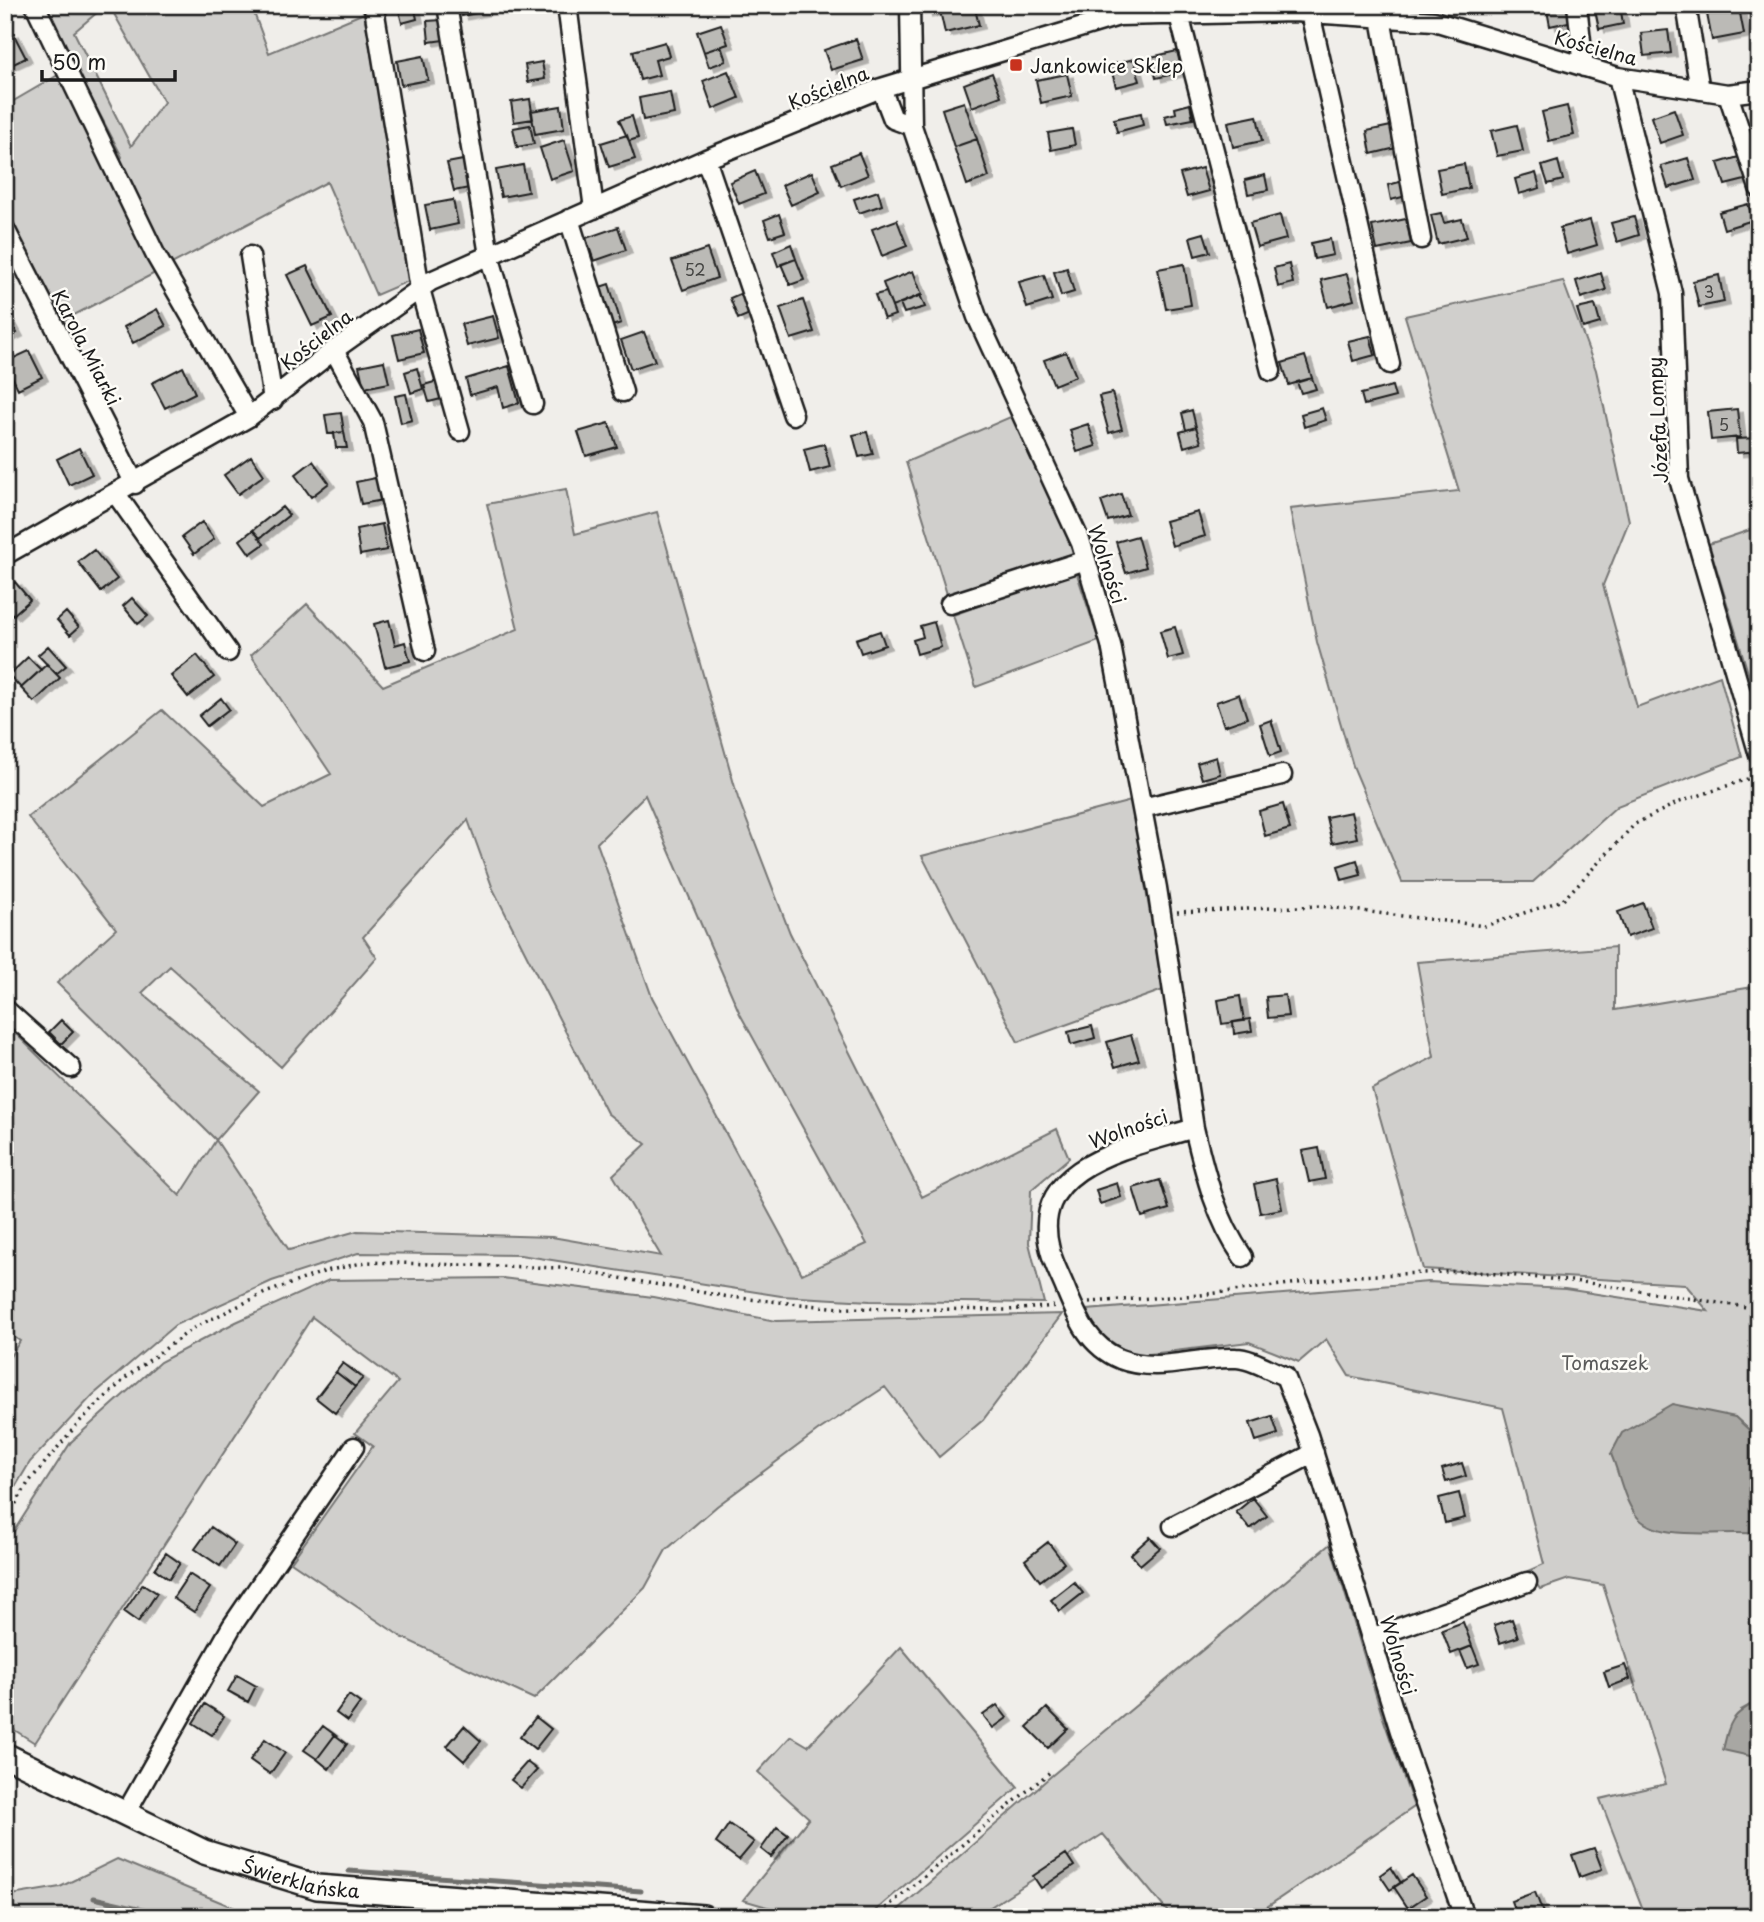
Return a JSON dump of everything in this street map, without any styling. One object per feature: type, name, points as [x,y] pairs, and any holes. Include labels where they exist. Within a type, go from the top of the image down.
[{"type":"main road","name":"Świerklańska","points":[[5,1755],[204,1852],[317,1887],[704,1917]]},
{"type":"street","points":[[35,5],[156,256],[249,417]]},
{"type":"street","points":[[447,5],[489,255],[533,404]]},
{"type":"street","points":[[567,5],[594,209]]},
{"type":"street","name":"Wolności","points":[[910,5],[909,78],[912,126],[977,317],[1086,560],[1111,645],[1142,808],[1194,1128],[1090,1163],[1063,1184],[1050,1210],[1049,1250],[1072,1304],[1091,1339],[1109,1354],[1152,1366],[1238,1357],[1286,1376],[1314,1453],[1371,1638],[1464,1917]]},
{"type":"street","points":[[1577,5],[1584,67]]},
{"type":"street","points":[[1686,5],[1700,90]]},
{"type":"street","points":[[374,8],[420,289],[460,431]]},
{"type":"street","points":[[1310,13],[1390,364]]},
{"type":"street","name":"Kościelna","points":[[5,555],[135,484],[249,417],[334,350],[420,289],[489,255],[705,159],[881,88],[1119,16],[1310,13],[1434,21],[1618,77],[1728,94],[1759,90]]},
{"type":"street","points":[[1179,15],[1271,371]]},
{"type":"street","points":[[1381,18],[1421,239]]},
{"type":"street","name":"Józefa Lompy","points":[[1618,77],[1672,293],[1679,479],[1759,755]]},
{"type":"street","points":[[881,88],[893,119],[912,126]]},
{"type":"street","points":[[1728,94],[1759,188]]},
{"type":"street","points":[[705,159],[793,415]]},
{"type":"street","points":[[569,219],[623,392]]},
{"type":"street","name":"Karola Miarki","points":[[5,229],[135,484]]},
{"type":"street","points":[[250,256],[273,400]]},
{"type":"street","points":[[334,350],[373,422],[425,651]]},
{"type":"street","points":[[116,494],[228,652]]},
{"type":"street","points":[[950,604],[1086,560]]},
{"type":"street","points":[[1142,808],[1282,775]]},
{"type":"street","points":[[5,1009],[71,1068]]},
{"type":"street","points":[[1194,1128],[1214,1201],[1229,1237],[1243,1257]]},
{"type":"street","points":[[126,1814],[232,1626],[354,1447]]},
{"type":"street","points":[[1172,1526],[1314,1453]]},
{"type":"street","points":[[1371,1638],[1527,1582]]},
{"type":"path","points":[[1160,913],[1320,906],[1485,926],[1563,900],[1635,824],[1676,803],[1759,775]]},
{"type":"path","points":[[5,1522],[28,1483],[79,1422],[128,1376],[195,1327],[265,1293],[326,1271],[366,1262],[562,1268],[729,1297],[841,1308],[1042,1310],[1072,1304],[1199,1295],[1356,1276],[1465,1271],[1582,1282],[1759,1309]]},
{"type":"path","points":[[875,1917],[1050,1772]]},
{"type":"green space","points":[[43,5],[106,5],[74,32],[131,146],[164,102],[109,5],[251,5],[269,53],[364,13],[411,280],[376,295],[327,182],[168,266],[116,165],[122,157]]},
{"type":"green space","points":[[60,74],[155,273],[57,324],[5,213],[5,106]]},
{"type":"green space","points":[[1563,281],[1596,370],[1629,521],[1603,585],[1637,707],[1720,676],[1742,757],[1617,806],[1533,882],[1402,882],[1353,766],[1317,642],[1290,509],[1459,491],[1405,316]]},
{"type":"green space","points":[[1015,415],[1075,555],[950,604],[906,462]]},
{"type":"green space","points":[[566,489],[575,534],[657,512],[738,798],[790,933],[922,1197],[1057,1129],[1069,1158],[1031,1190],[1029,1243],[1044,1303],[870,1301],[781,1296],[520,1255],[358,1253],[272,1281],[175,1325],[93,1395],[30,1462],[5,1504],[5,1364],[20,1341],[5,1331],[5,1030],[9,1027],[180,1196],[216,1140],[57,983],[116,929],[28,817],[162,710],[264,807],[331,774],[251,655],[307,604],[383,686],[518,629],[487,504]],"holes":[[[645,795],[740,1014],[867,1244],[802,1274],[652,997],[597,843]],[[468,820],[493,889],[607,1113],[646,1144],[613,1175],[661,1256],[552,1237],[357,1231],[289,1250],[216,1140],[259,1091],[142,993],[170,966],[281,1067],[377,958],[363,937]]]},
{"type":"green space","points":[[1759,527],[1759,709],[1709,544]]},
{"type":"green space","points":[[1076,571],[1099,641],[976,687],[953,615]]},
{"type":"green space","points":[[1131,801],[1163,990],[1018,1042],[922,856]]},
{"type":"green space","name":"Tomaszek","points":[[1615,947],[1615,1010],[1759,986],[1759,1439],[1735,1417],[1611,1454],[1620,1474],[1741,1531],[1759,1534],[1759,1700],[1741,1710],[1759,1758],[1759,1917],[1646,1917],[1600,1799],[1666,1784],[1603,1585],[1569,1579],[1540,1589],[1528,1571],[1544,1564],[1503,1408],[1349,1376],[1326,1339],[1299,1362],[1249,1342],[1133,1356],[1097,1332],[1087,1310],[1428,1282],[1565,1289],[1708,1311],[1685,1284],[1423,1269],[1372,1089],[1434,1057],[1417,962]]},
{"type":"green space","points":[[502,1278],[653,1297],[776,1321],[1062,1314],[983,1420],[939,1457],[885,1387],[819,1430],[717,1506],[666,1550],[645,1588],[534,1699],[403,1638],[291,1562],[373,1446],[355,1433],[398,1382],[312,1317],[35,1743],[5,1724],[5,1545],[71,1442],[160,1362],[236,1322],[329,1280]]},
{"type":"green space","points":[[1330,1544],[1382,1715],[1414,1807],[1252,1917],[1172,1917],[1103,1834],[975,1917],[890,1917],[1050,1777]]},
{"type":"green space","points":[[901,1647],[1018,1787],[868,1917],[802,1917],[743,1900],[809,1818],[758,1772],[791,1736],[808,1746]]},
{"type":"green space","points":[[117,1859],[258,1917],[5,1917],[5,1896],[60,1887]]},
{"type":"shaded area","points":[[1672,1404],[1735,1417],[1759,1439],[1759,1534],[1674,1532],[1645,1523],[1635,1514],[1627,1500],[1611,1454],[1622,1433]]},
{"type":"shaded area","points":[[1759,1700],[1759,1758],[1723,1750],[1733,1719]]},
{"type":"building","points":[[386,5],[414,5],[417,19],[402,23],[398,7],[387,9]]},
{"type":"building","points":[[459,5],[490,5],[491,10],[462,16]]},
{"type":"building","points":[[924,5],[951,5],[952,8],[926,14]]},
{"type":"building","points":[[974,5],[979,25],[945,33],[940,11]]},
{"type":"building","points":[[1546,5],[1569,5],[1573,21],[1550,26]]},
{"type":"building","points":[[1594,5],[1620,5],[1623,24],[1599,29]]},
{"type":"building","points":[[1739,8],[1744,34],[1712,40],[1707,14]]},
{"type":"building","points":[[442,20],[444,40],[429,42],[427,21]]},
{"type":"building","points":[[721,24],[728,44],[704,52],[697,32]]},
{"type":"building","points":[[1668,30],[1671,53],[1644,56],[1641,33]]},
{"type":"building","points":[[13,33],[26,58],[5,68],[5,36]]},
{"type":"building","points":[[856,39],[863,60],[831,70],[824,50]]},
{"type":"building","points":[[665,42],[669,56],[655,60],[659,75],[640,80],[633,51]]},
{"type":"building","points":[[721,46],[726,61],[709,67],[704,52]]},
{"type":"building","points":[[1177,51],[1182,72],[1156,78],[1151,57]]},
{"type":"building","points":[[423,56],[428,80],[401,85],[397,61]]},
{"type":"building","points":[[1134,59],[1140,81],[1116,87],[1110,65]]},
{"type":"building","points":[[542,62],[545,79],[528,82],[525,65]]},
{"type":"building","points":[[728,71],[739,98],[713,109],[703,81]]},
{"type":"building","points":[[992,73],[1001,96],[972,107],[964,84]]},
{"type":"building","points":[[1067,74],[1072,96],[1041,103],[1036,80]]},
{"type":"building","points":[[670,92],[674,114],[643,120],[639,98]]},
{"type":"building","points":[[530,99],[533,119],[514,122],[511,102]]},
{"type":"building","points":[[964,102],[977,139],[954,147],[942,109]]},
{"type":"building","points":[[1190,104],[1193,119],[1167,124],[1165,116],[1176,113],[1175,108]]},
{"type":"building","points":[[561,106],[564,129],[535,134],[531,111]]},
{"type":"building","points":[[1567,106],[1574,135],[1549,141],[1542,112]]},
{"type":"building","points":[[1674,109],[1683,135],[1660,143],[1651,117]]},
{"type":"building","points":[[1141,113],[1143,125],[1117,132],[1114,119]]},
{"type":"building","points":[[632,116],[638,138],[629,141],[619,120]]},
{"type":"building","points":[[1257,116],[1262,141],[1233,147],[1228,122]]},
{"type":"building","points":[[530,125],[534,144],[517,147],[513,128]]},
{"type":"building","points":[[1517,125],[1523,151],[1497,156],[1491,131]]},
{"type":"building","points":[[1391,126],[1396,148],[1371,154],[1367,131]]},
{"type":"building","points":[[1072,129],[1075,145],[1051,150],[1048,133]]},
{"type":"building","points":[[627,135],[635,159],[609,167],[601,143]]},
{"type":"building","points":[[977,139],[989,177],[967,185],[954,147]]},
{"type":"building","points":[[564,140],[574,171],[550,179],[540,148]]},
{"type":"building","points":[[859,153],[868,175],[841,186],[832,164]]},
{"type":"building","points":[[1742,156],[1749,179],[1725,185],[1718,163]]},
{"type":"building","points":[[1688,158],[1695,180],[1668,188],[1661,166]]},
{"type":"building","points":[[463,160],[469,188],[454,191],[447,163]]},
{"type":"building","points":[[1558,161],[1563,180],[1548,184],[1542,166]]},
{"type":"building","points":[[1464,164],[1469,188],[1442,194],[1437,169]]},
{"type":"building","points":[[523,165],[528,192],[501,197],[496,170]]},
{"type":"building","points":[[1202,168],[1209,191],[1187,197],[1180,174]]},
{"type":"building","points":[[755,171],[764,194],[739,204],[730,182]]},
{"type":"building","points":[[812,172],[820,192],[791,205],[782,185]]},
{"type":"building","points":[[1536,173],[1540,188],[1519,194],[1515,179]]},
{"type":"building","points":[[1265,175],[1268,190],[1248,194],[1245,180]]},
{"type":"building","points":[[1407,180],[1410,195],[1391,200],[1388,185]]},
{"type":"building","points":[[878,191],[882,205],[859,213],[854,199]]},
{"type":"building","points":[[453,200],[458,224],[430,230],[425,205]]},
{"type":"building","points":[[1748,204],[1753,220],[1724,229],[1719,212]]},
{"type":"building","points":[[1441,213],[1444,223],[1462,219],[1467,237],[1438,244],[1431,215]]},
{"type":"building","points":[[779,214],[785,232],[770,237],[764,220]]},
{"type":"building","points":[[1280,215],[1286,239],[1257,247],[1250,223]]},
{"type":"building","points":[[1634,217],[1639,235],[1617,242],[1611,223]]},
{"type":"building","points":[[1406,219],[1411,243],[1377,250],[1372,226]]},
{"type":"building","points":[[897,220],[907,246],[882,256],[872,229]]},
{"type":"building","points":[[1590,220],[1597,245],[1567,254],[1560,228]]},
{"type":"building","points":[[618,227],[626,250],[594,261],[586,238]]},
{"type":"building","points":[[1204,233],[1210,252],[1195,256],[1190,237]]},
{"type":"building","points":[[1330,239],[1333,255],[1314,259],[1311,243]]},
{"type":"building","points":[[791,244],[796,259],[778,266],[773,252]]},
{"type":"building","points":[[707,249],[717,278],[683,290],[672,261]]},
{"type":"building","points":[[796,259],[804,280],[790,285],[781,264]]},
{"type":"building","points":[[1184,264],[1191,305],[1166,309],[1158,269]]},
{"type":"building","points":[[1289,264],[1293,283],[1278,287],[1274,268]]},
{"type":"building","points":[[307,266],[332,317],[312,326],[287,275]]},
{"type":"building","points":[[1067,268],[1074,292],[1061,296],[1054,272]]},
{"type":"building","points":[[913,271],[922,295],[892,307],[883,283]]},
{"type":"building","points":[[1601,273],[1606,290],[1581,298],[1576,281]]},
{"type":"building","points":[[1347,274],[1354,300],[1328,307],[1321,280]]},
{"type":"building","points":[[1044,275],[1052,300],[1027,308],[1019,282]]},
{"type":"building","points":[[1719,275],[1724,302],[1699,307],[1693,281]]},
{"type":"building","points":[[609,284],[621,323],[606,328],[594,289]]},
{"type":"building","points":[[744,292],[752,313],[738,319],[730,298]]},
{"type":"building","points":[[886,292],[895,315],[884,319],[875,295]]},
{"type":"building","points":[[920,295],[925,307],[904,313],[900,303]]},
{"type":"building","points":[[803,300],[814,332],[791,339],[780,308]]},
{"type":"building","points":[[1595,305],[1600,323],[1583,328],[1577,309]]},
{"type":"building","points":[[157,309],[166,326],[133,343],[124,327]]},
{"type":"building","points":[[5,311],[17,333],[5,339]]},
{"type":"building","points":[[493,316],[499,338],[467,346],[461,324]]},
{"type":"building","points":[[418,329],[424,353],[399,359],[393,335]]},
{"type":"building","points":[[644,332],[655,361],[631,369],[621,340]]},
{"type":"building","points":[[1370,336],[1375,355],[1353,361],[1348,341]]},
{"type":"building","points":[[29,351],[42,377],[18,389],[5,362]]},
{"type":"building","points":[[1066,352],[1076,376],[1054,385],[1044,360]]},
{"type":"building","points":[[1305,356],[1312,378],[1289,385],[1282,363]]},
{"type":"building","points":[[384,361],[389,383],[364,388],[359,366]]},
{"type":"building","points":[[509,366],[519,403],[503,408],[498,387],[470,395],[466,379]]},
{"type":"building","points":[[183,367],[195,393],[165,408],[152,383]]},
{"type":"building","points":[[417,368],[423,389],[411,393],[405,372]]},
{"type":"building","points":[[1312,378],[1316,389],[1301,393],[1297,382]]},
{"type":"building","points":[[441,380],[445,398],[429,402],[424,385]]},
{"type":"building","points":[[1392,386],[1395,397],[1364,405],[1361,394]]},
{"type":"building","points":[[1112,393],[1122,429],[1109,433],[1099,396]]},
{"type":"building","points":[[406,394],[412,420],[401,423],[395,396]]},
{"type":"building","points":[[1322,408],[1326,420],[1304,427],[1301,414]]},
{"type":"building","points":[[1737,409],[1740,437],[1711,440],[1708,412]]},
{"type":"building","points":[[1192,410],[1196,427],[1186,430],[1182,413]]},
{"type":"building","points":[[341,413],[344,432],[328,434],[325,415]]},
{"type":"building","points":[[609,423],[617,447],[586,456],[578,432]]},
{"type":"building","points":[[1088,424],[1096,446],[1077,452],[1070,430]]},
{"type":"building","points":[[1196,427],[1201,442],[1184,447],[1180,432]]},
{"type":"building","points":[[344,432],[347,448],[336,448],[334,433]]},
{"type":"building","points":[[867,432],[873,454],[859,457],[853,435]]},
{"type":"building","points":[[1758,438],[1759,451],[1737,453],[1736,439]]},
{"type":"building","points":[[824,444],[830,467],[810,472],[804,449]]},
{"type":"building","points":[[79,448],[92,474],[69,485],[57,459]]},
{"type":"building","points":[[251,456],[264,475],[238,494],[224,475]]},
{"type":"building","points":[[313,461],[329,483],[311,497],[295,475]]},
{"type":"building","points":[[385,476],[389,499],[361,504],[356,482]]},
{"type":"building","points":[[1121,494],[1128,515],[1108,521],[1101,501]]},
{"type":"building","points":[[282,507],[289,515],[260,538],[253,530]]},
{"type":"building","points":[[1198,512],[1205,536],[1172,546],[1165,521]]},
{"type":"building","points":[[202,522],[214,539],[194,554],[182,537]]},
{"type":"building","points":[[382,524],[387,550],[360,555],[356,529]]},
{"type":"building","points":[[253,530],[264,544],[250,554],[240,540]]},
{"type":"building","points":[[1137,536],[1146,567],[1126,573],[1116,542]]},
{"type":"building","points":[[94,550],[117,579],[101,592],[78,562]]},
{"type":"building","points":[[15,582],[30,600],[13,615],[5,606],[5,590]]},
{"type":"building","points":[[132,598],[148,616],[138,624],[123,606]]},
{"type":"building","points":[[66,612],[79,627],[70,635],[57,620]]},
{"type":"building","points":[[389,620],[395,645],[405,642],[410,661],[385,667],[374,624]]},
{"type":"building","points":[[934,622],[941,647],[917,654],[913,640],[923,637],[920,626]]},
{"type":"building","points":[[1175,627],[1183,655],[1168,659],[1160,631]]},
{"type":"building","points":[[880,631],[885,645],[861,653],[856,639]]},
{"type":"building","points":[[48,646],[66,666],[56,674],[38,655]]},
{"type":"building","points":[[197,655],[214,677],[188,697],[171,676]]},
{"type":"building","points":[[28,657],[41,670],[21,688],[9,675]]},
{"type":"building","points":[[47,664],[60,678],[34,702],[21,688]]},
{"type":"building","points":[[1239,694],[1247,718],[1224,726],[1216,702]]},
{"type":"building","points":[[221,698],[229,709],[207,726],[199,716]]},
{"type":"building","points":[[1271,720],[1281,752],[1270,756],[1260,724]]},
{"type":"building","points":[[1216,757],[1220,774],[1202,779],[1197,763]]},
{"type":"building","points":[[1283,804],[1290,829],[1265,836],[1259,811]]},
{"type":"building","points":[[1351,812],[1357,838],[1332,843],[1326,817]]},
{"type":"building","points":[[1357,860],[1361,875],[1342,880],[1338,866]]},
{"type":"building","points":[[1643,903],[1652,928],[1627,937],[1618,912]]},
{"type":"building","points":[[1285,995],[1288,1016],[1268,1018],[1266,997]]},
{"type":"building","points":[[1240,996],[1244,1021],[1222,1024],[1218,1000]]},
{"type":"building","points":[[1250,1019],[1252,1031],[1234,1034],[1233,1022]]},
{"type":"building","points":[[61,1020],[73,1032],[61,1044],[49,1032]]},
{"type":"building","points":[[1092,1026],[1095,1038],[1071,1045],[1068,1032]]},
{"type":"building","points":[[1131,1035],[1139,1060],[1115,1067],[1107,1042]]},
{"type":"building","points":[[1319,1148],[1325,1179],[1309,1182],[1302,1151]]},
{"type":"building","points":[[1276,1179],[1282,1209],[1260,1213],[1254,1184]]},
{"type":"building","points":[[1160,1180],[1169,1209],[1142,1217],[1133,1188]]},
{"type":"building","points":[[1117,1183],[1121,1197],[1100,1204],[1096,1190]]},
{"type":"building","points":[[343,1363],[363,1378],[355,1387],[336,1372]]},
{"type":"building","points":[[336,1372],[355,1387],[335,1413],[316,1398]]},
{"type":"building","points":[[1272,1416],[1278,1434],[1256,1441],[1250,1423]]},
{"type":"building","points":[[1462,1463],[1466,1476],[1446,1482],[1442,1469]]},
{"type":"building","points":[[1459,1493],[1465,1518],[1445,1523],[1439,1498]]},
{"type":"building","points":[[1253,1498],[1267,1516],[1250,1529],[1236,1512]]},
{"type":"building","points":[[211,1527],[235,1544],[220,1566],[195,1549]]},
{"type":"building","points":[[1150,1537],[1160,1548],[1140,1565],[1131,1554]]},
{"type":"building","points":[[1048,1542],[1064,1563],[1040,1581],[1025,1560]]},
{"type":"building","points":[[166,1553],[180,1563],[169,1579],[155,1569]]},
{"type":"building","points":[[189,1574],[210,1588],[194,1612],[173,1598]]},
{"type":"building","points":[[1074,1582],[1083,1593],[1060,1611],[1051,1600]]},
{"type":"building","points":[[143,1584],[157,1593],[138,1622],[124,1612]]},
{"type":"building","points":[[1512,1619],[1518,1637],[1500,1643],[1494,1625]]},
{"type":"building","points":[[1463,1622],[1472,1646],[1451,1654],[1442,1630]]},
{"type":"building","points":[[1472,1646],[1479,1664],[1467,1668],[1460,1651]]},
{"type":"building","points":[[1625,1665],[1630,1679],[1609,1687],[1604,1672]]},
{"type":"building","points":[[237,1675],[256,1686],[248,1702],[228,1691]]},
{"type":"building","points":[[349,1695],[360,1703],[347,1721],[336,1713]]},
{"type":"building","points":[[205,1704],[224,1716],[212,1735],[193,1723]]},
{"type":"building","points":[[997,1705],[1007,1718],[993,1728],[983,1715]]},
{"type":"building","points":[[1047,1708],[1068,1729],[1048,1748],[1027,1727]]},
{"type":"building","points":[[536,1717],[551,1729],[535,1749],[520,1737]]},
{"type":"building","points":[[323,1726],[335,1735],[317,1759],[304,1750]]},
{"type":"building","points":[[464,1726],[481,1741],[464,1761],[447,1746]]},
{"type":"building","points":[[335,1735],[347,1744],[329,1769],[317,1759]]},
{"type":"building","points":[[265,1739],[285,1753],[270,1774],[250,1760]]},
{"type":"building","points":[[527,1762],[537,1770],[521,1788],[511,1780]]},
{"type":"building","points":[[729,1824],[754,1842],[739,1860],[716,1843]]},
{"type":"building","points":[[777,1827],[788,1835],[771,1857],[761,1849]]},
{"type":"building","points":[[1594,1848],[1602,1869],[1580,1877],[1572,1855]]},
{"type":"building","points":[[1066,1854],[1074,1866],[1041,1888],[1033,1876]]},
{"type":"building","points":[[1391,1867],[1401,1883],[1390,1890],[1380,1875]]},
{"type":"building","points":[[1412,1875],[1426,1896],[1408,1908],[1394,1887]]},
{"type":"building","points":[[1535,1892],[1543,1913],[1517,1917],[1511,1901]]},
{"type":"waterway","points":[[349,1871],[641,1891]]},
{"type":"waterway","points":[[94,1898],[178,1917]]},
{"type":"place","name":"Jankowice Sklep","points":[[1016,65]]}]
